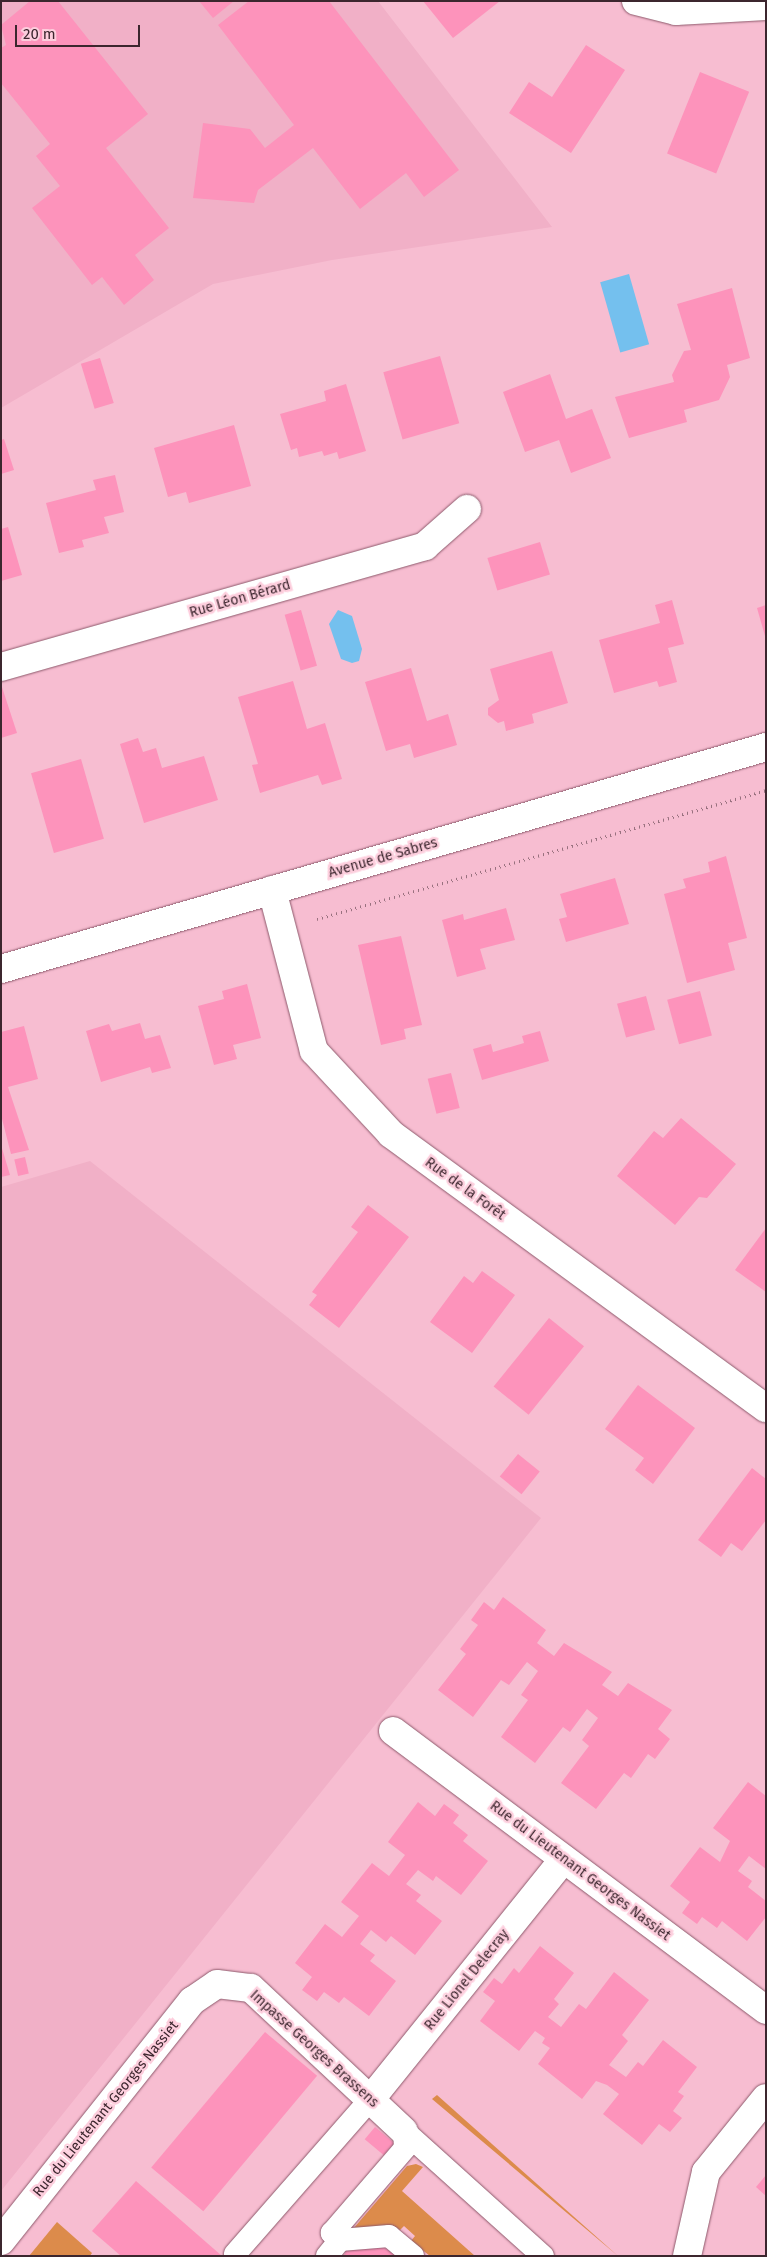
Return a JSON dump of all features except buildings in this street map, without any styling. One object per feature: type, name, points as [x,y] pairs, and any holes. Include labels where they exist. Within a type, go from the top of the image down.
[{"type":"street","points":[[636,1],[676,11],[766,6]]},
{"type":"street","name":"Rue Léon Bérard","points":[[1,667],[425,546],[467,509]]},
{"type":"street","name":"Avenue de Sabres","points":[[1,969],[766,747]]},
{"type":"street","name":"Rue de la Forêt","points":[[272,890],[314,1051],[392,1134],[766,1408]]},
{"type":"street","name":"Rue du Lieutenant Georges Nassiet","points":[[393,1732],[766,2010]]},
{"type":"street","name":"Rue Lionel Delecray","points":[[370,2100],[564,1859]]},
{"type":"street","name":"Rue du Lieutenant Georges Nassiet","points":[[1,2241],[192,2002],[216,1984]]},
{"type":"street","name":"Impasse Georges Brassens","points":[[216,1984],[251,1988],[404,2131]]},
{"type":"street","points":[[687,2256],[706,2172],[766,2098]]},
{"type":"lane","points":[[235,2254],[370,2100]]},
{"type":"lane","points":[[404,2131],[405,2148],[332,2233],[333,2248],[389,2236],[413,2256]]},
{"type":"lane","points":[[404,2131],[543,2256]]},
{"type":"path","points":[[282,929],[766,790]]},
{"type":"shaded area","points":[[1,1],[378,1],[552,227],[332,260],[213,284],[1,408]]},
{"type":"shaded area","points":[[90,1161],[541,1518],[1,2191],[1,1187]]},
{"type":"shaded area","points":[[437,2095],[618,2256],[432,2099]]},
{"type":"shaded area","points":[[416,2164],[423,2167],[402,2191],[475,2256],[430,2256],[411,2241],[415,2236],[404,2226],[400,2230],[394,2226],[353,2229],[407,2166]]},
{"type":"shaded area","points":[[57,2222],[92,2253],[90,2256],[29,2256]]},
{"type":"water","points":[[629,274],[649,344],[620,352],[600,282]]},
{"type":"water","points":[[338,610],[352,616],[362,649],[359,661],[352,663],[341,659],[329,624]]}]
